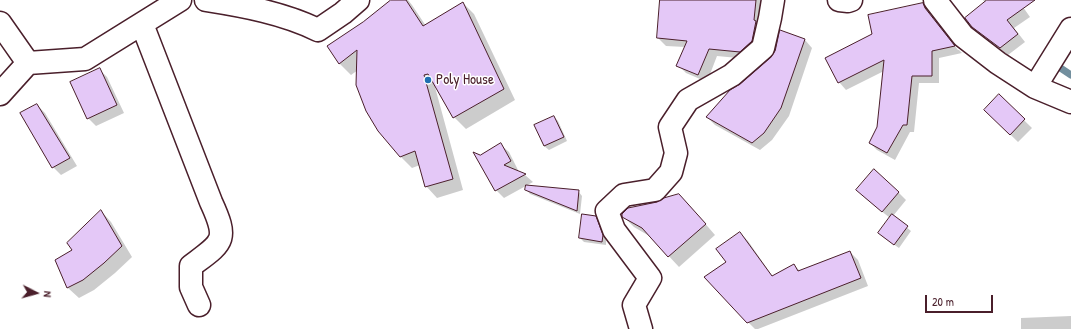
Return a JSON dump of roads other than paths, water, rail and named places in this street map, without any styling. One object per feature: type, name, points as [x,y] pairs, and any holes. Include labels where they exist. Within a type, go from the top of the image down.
[{"type":"street","points":[[0,94],[28,63],[85,59],[180,0]]},
{"type":"street","points":[[206,0],[244,6],[299,21],[318,30],[343,13],[358,0]]},
{"type":"street","points":[[641,329],[634,306],[650,278],[614,230],[607,211],[624,194],[655,190],[671,172],[676,153],[670,128],[688,100],[732,75],[762,48],[773,0]]},
{"type":"street","points":[[839,0],[851,0]]},
{"type":"street","points":[[935,0],[963,36],[998,63],[1035,87],[1071,102]]},
{"type":"street","points":[[0,23],[28,63]]},
{"type":"street","points":[[142,24],[220,222],[221,238],[215,248],[191,266],[191,287],[199,305]]},
{"type":"street","points":[[1035,87],[1071,29]]},
{"type":"waterway","points":[[1053,63],[1071,75]]},
{"type":"place","name":"Poly House","points":[[428,80]]}]
